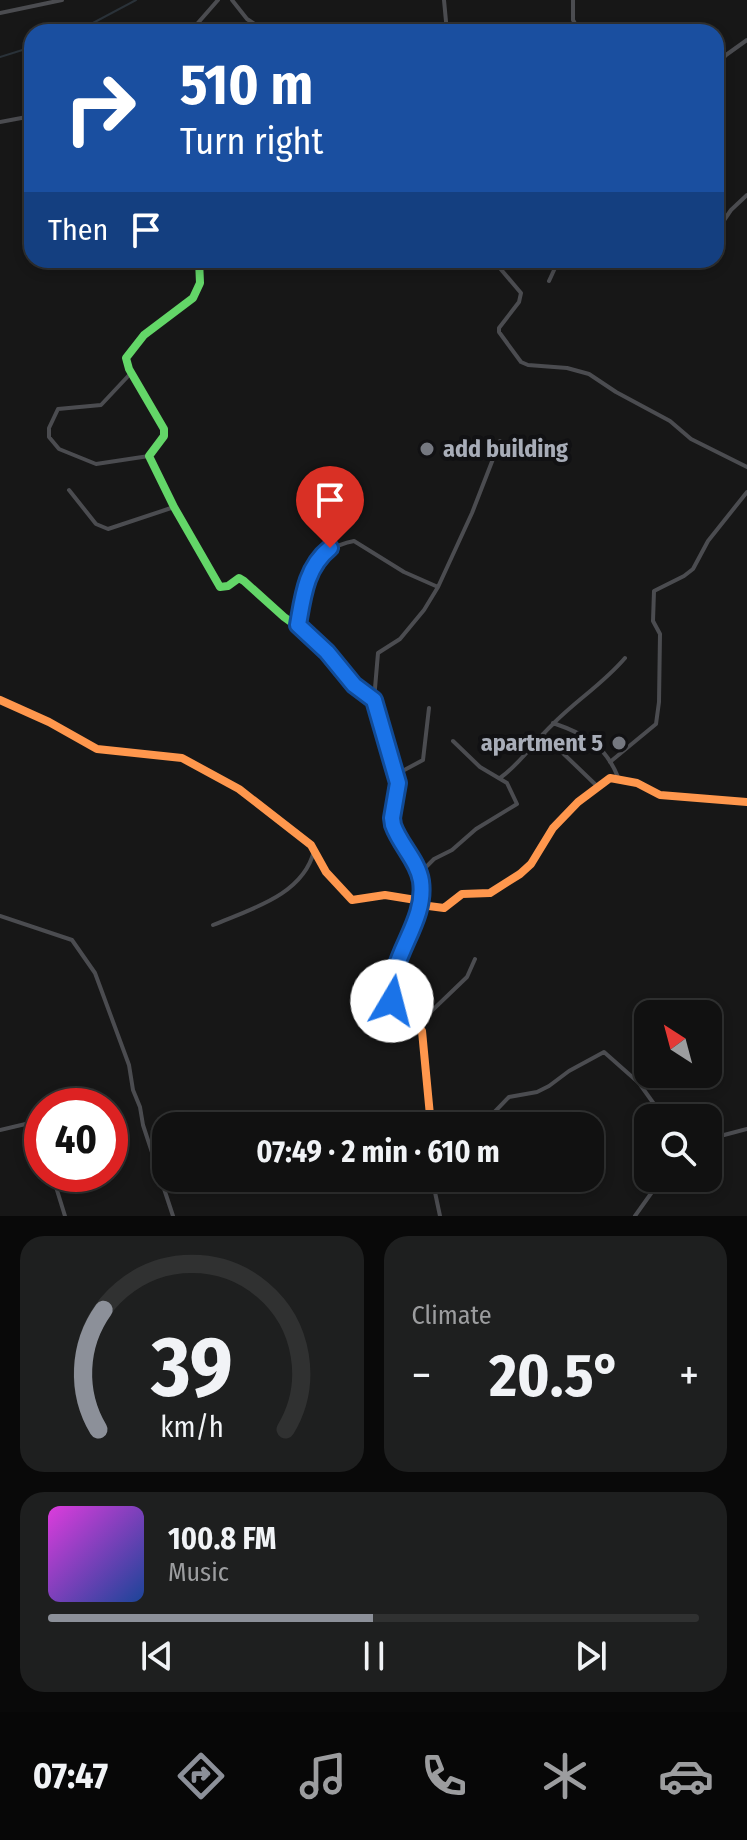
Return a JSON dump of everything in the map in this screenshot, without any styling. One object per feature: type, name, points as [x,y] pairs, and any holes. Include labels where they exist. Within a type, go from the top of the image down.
[{"type":"street","points":[[0,13],[62,0]]},
{"type":"street","points":[[197,24],[218,1],[225,0]]},
{"type":"street","points":[[232,0],[255,24]]},
{"type":"street","points":[[444,0],[446,24]]},
{"type":"street","points":[[573,0],[575,24]]},
{"type":"street","points":[[724,57],[747,40]]},
{"type":"street","points":[[0,122],[24,118]]},
{"type":"street","points":[[724,220],[747,195]]},
{"type":"street","points":[[131,373],[101,405],[58,409],[49,428],[49,437],[59,449],[96,464],[149,456],[164,436],[164,429],[131,373],[126,358],[134,344],[197,292],[199,268]]},
{"type":"street","points":[[500,268],[521,293],[519,302],[499,332],[521,362],[589,374],[670,421],[691,439],[747,467]]},
{"type":"street","points":[[549,281],[555,268]]},
{"type":"street","points":[[430,1112],[422,1031],[392,1001],[391,982],[421,903],[419,874],[393,825],[398,783],[374,700],[378,653],[400,639],[438,587],[478,500],[500,441]]},
{"type":"street","points":[[149,456],[220,587],[228,586],[239,578],[244,581],[284,617],[298,625],[327,652],[354,685],[374,700]]},
{"type":"street","points":[[69,490],[96,524],[108,529],[174,507]]},
{"type":"street","points":[[610,762],[656,724],[660,634],[653,621],[654,591],[693,569],[708,541],[747,492]]},
{"type":"street","points":[[298,625],[303,592],[314,563],[330,548],[341,544],[354,541],[404,572],[438,587]]},
{"type":"street","points":[[500,778],[553,723],[610,676],[625,658]]},
{"type":"street","points":[[0,700],[49,722],[97,749],[182,758],[248,795],[295,831],[352,900],[385,895],[447,910],[462,894],[490,893],[531,864],[545,837],[597,786],[618,777],[660,795],[747,802]]},
{"type":"street","points":[[395,775],[423,760],[429,708]]},
{"type":"street","points":[[553,723],[583,733],[610,762],[618,777]]},
{"type":"street","points":[[543,734],[597,786]]},
{"type":"street","points":[[419,874],[434,859],[452,850],[476,829],[517,804],[507,783],[480,767],[453,741]]},
{"type":"street","points":[[213,925],[293,887],[308,869],[314,851]]},
{"type":"street","points":[[0,916],[72,940],[95,973],[129,1065],[143,1125],[173,1216]]},
{"type":"street","points":[[418,1024],[467,977],[475,959]]},
{"type":"street","points":[[495,1112],[509,1097],[537,1092],[604,1052],[639,1083],[654,1104]]},
{"type":"street","points":[[0,1130],[24,1124]]},
{"type":"street","points":[[722,1135],[747,1129]]},
{"type":"street","points":[[58,1192],[65,1216]]},
{"type":"street","points":[[435,1192],[440,1216]]},
{"type":"street","points":[[635,1216],[652,1192]]},
{"type":"waterway","points":[[91,24],[136,0]]},
{"type":"waterway","points":[[0,57],[24,50]]},
{"type":"traffic: fast","points":[[199,268],[200,283],[193,298],[144,335],[126,358],[129,369],[164,429],[164,436],[149,456],[220,587],[228,586],[239,578],[244,581],[284,617],[316,640],[326,652]]},
{"type":"traffic: slow","points":[[326,652],[347,678],[371,697],[376,705],[398,783],[393,825],[417,869],[422,890],[391,997],[422,1031],[430,1112]]},
{"type":"traffic: slow","points":[[0,700],[49,722],[97,749],[182,758],[239,789],[311,845],[326,872],[352,900],[385,895],[422,901]]},
{"type":"traffic: slow","points":[[421,905],[444,908],[462,894],[490,893],[520,874],[531,864],[553,828],[578,802],[610,778],[637,783],[660,795],[747,802]]},
{"type":"place","name":"add building","points":[[427,449]]},
{"type":"place","name":"apartment 5","points":[[619,743]]},
{"type":"route","points":[[330,548],[314,563],[303,592],[298,625],[316,640],[354,685],[374,700],[398,783],[393,825],[421,878],[421,907],[399,955],[391,982],[392,1001]]}]
